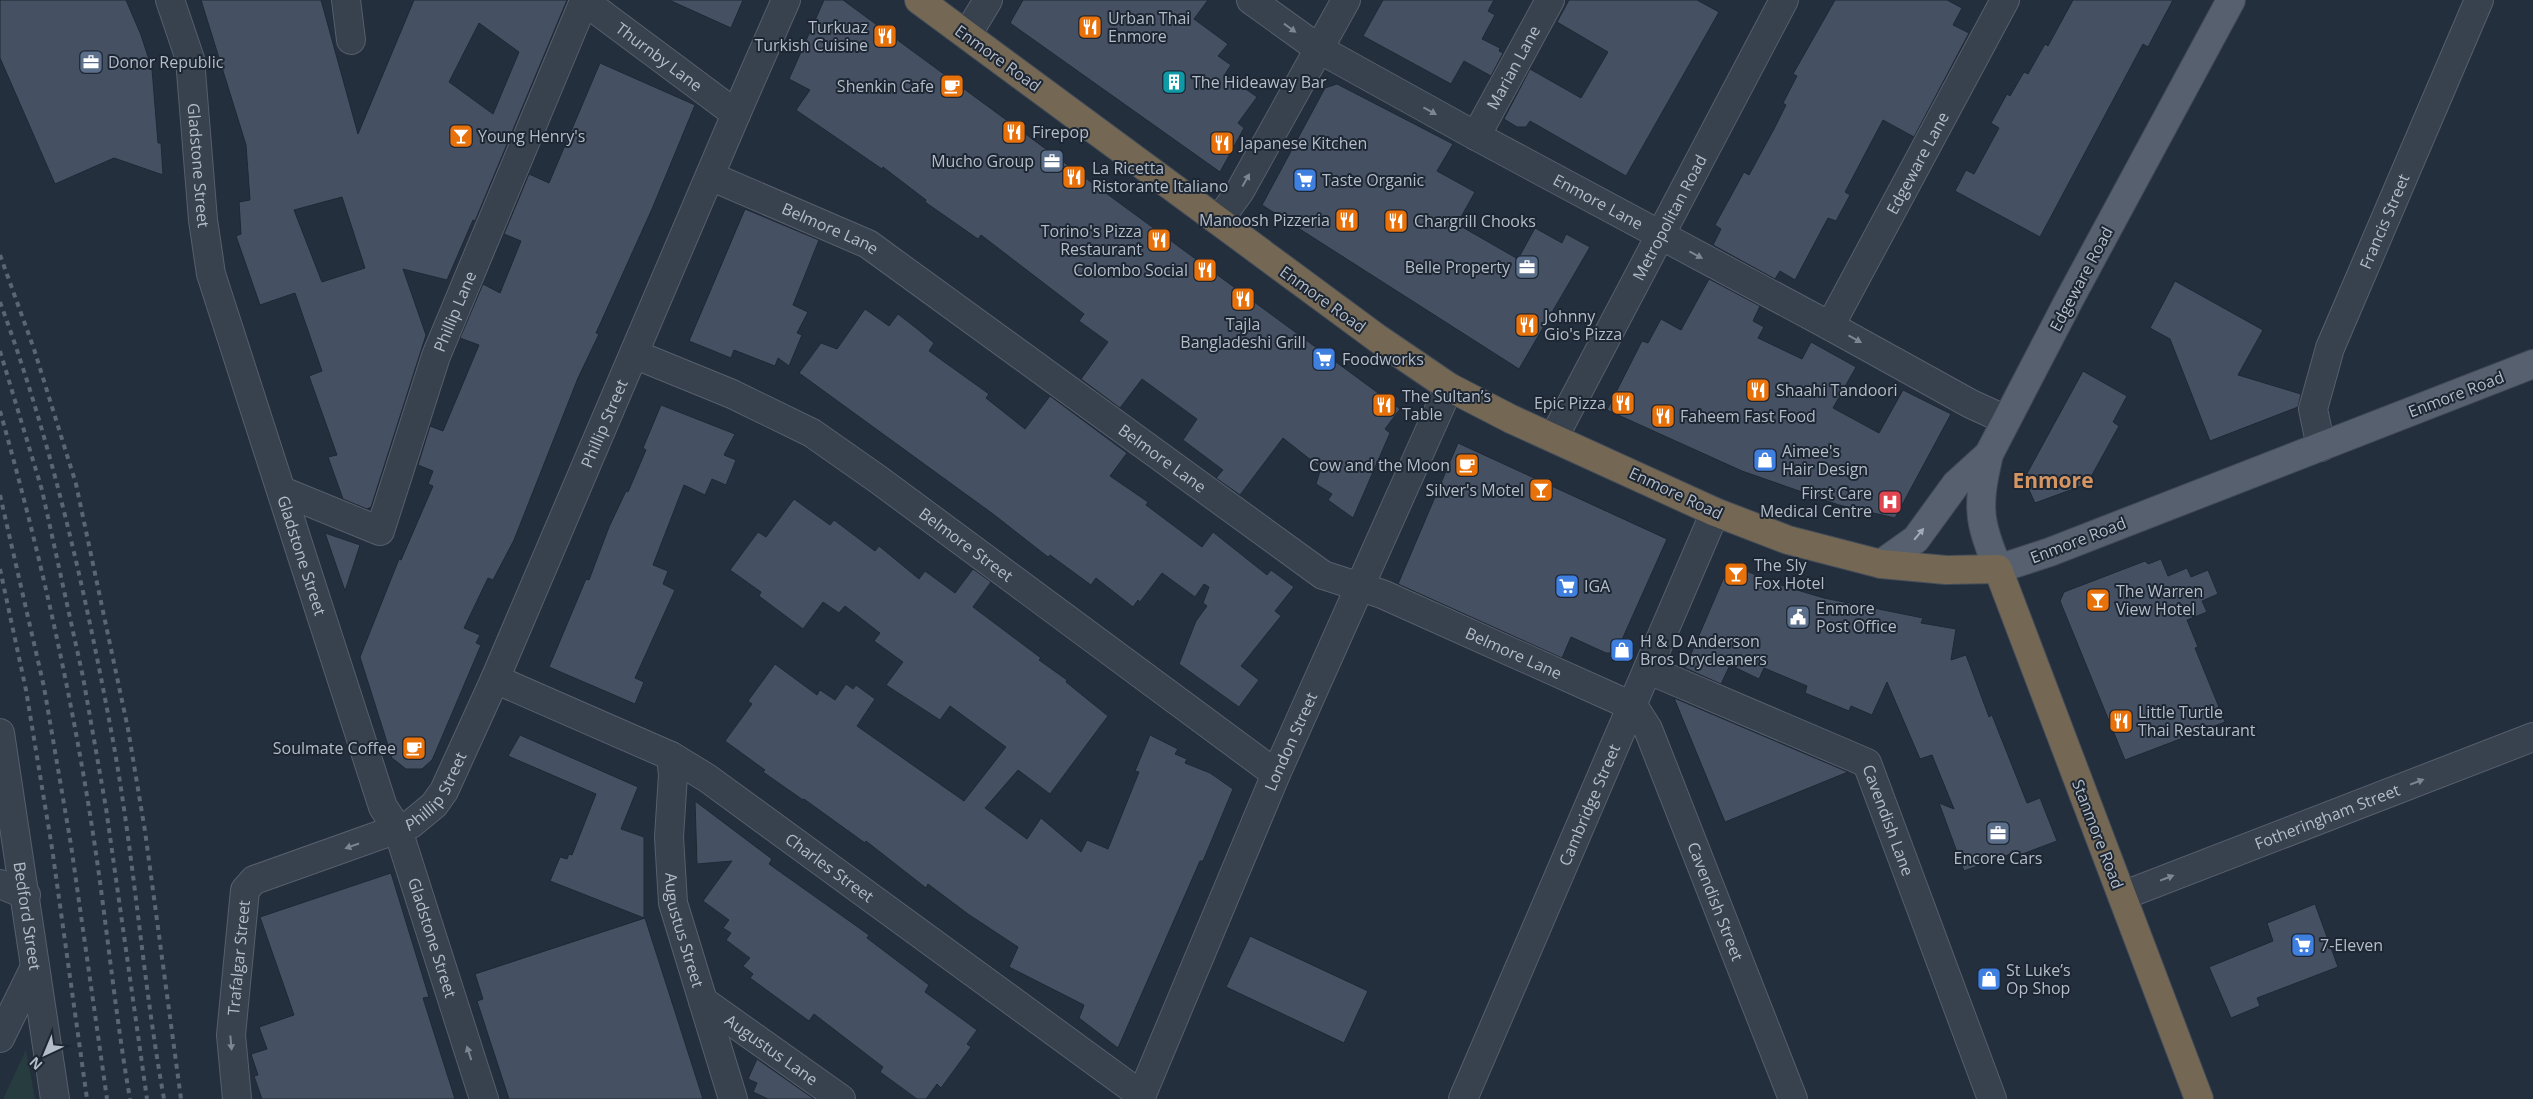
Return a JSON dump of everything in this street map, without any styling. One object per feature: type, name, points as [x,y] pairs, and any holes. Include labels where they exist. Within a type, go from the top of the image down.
[{"type":"highway","name":"Enmore Road","points":[[919,0],[1391,348],[1448,387],[1715,512],[1788,540],[1881,564],[1946,570],[1998,570]]},
{"type":"highway","name":"Stanmore Road","points":[[1998,570],[2199,1099]]},
{"type":"main road","name":"Edgeware Road","points":[[1998,570],[1982,517],[1983,480],[1989,454],[2230,0]]},
{"type":"main road","name":"Enmore Road","points":[[1998,570],[2050,552],[2533,364]]},
{"type":"main road","points":[[1881,564],[1916,539],[1956,484],[1989,454]]},
{"type":"street","name":"Gladstone Street","points":[[170,0],[190,59],[204,220],[211,274],[383,807],[398,830],[484,1099]]},
{"type":"street","points":[[346,0],[351,40]]},
{"type":"street","name":"Phillip Lane","points":[[282,491],[380,531],[436,356],[584,0]]},
{"type":"street","name":"Thurnby Lane","points":[[584,0],[736,114]]},
{"type":"street","name":"Phillip Street","points":[[398,830],[422,817],[444,791],[495,679],[786,0]]},
{"type":"street","points":[[967,35],[988,0]]},
{"type":"street","name":"Enmore Lane","points":[[1251,0],[1320,49],[1476,136],[1971,404],[2006,420]]},
{"type":"street","points":[[1219,220],[1240,190],[1346,0]]},
{"type":"street","name":"Marian Lane","points":[[1476,136],[1550,0]]},
{"type":"street","name":"Metropolitan Road","points":[[1554,437],[1784,0]]},
{"type":"street","name":"Edgeware Lane","points":[[1830,326],[2005,0]]},
{"type":"street","name":"Francis Street","points":[[2321,447],[2313,408],[2330,348],[2479,0]]},
{"type":"street","name":"Belmore Lane","points":[[710,176],[868,244],[1323,575],[1382,594],[1634,706]]},
{"type":"street","name":"Belmore Street","points":[[634,354],[732,394],[812,433],[879,480],[1276,774]]},
{"type":"street","name":"London Street","points":[[1140,1097],[1276,774],[1448,387]]},
{"type":"street","name":"Cambridge Street","points":[[1463,1099],[1634,706],[1715,512]]},
{"type":"street","name":"Cavendish Lane","points":[[1649,670],[1867,763],[1992,1099]]},
{"type":"street","name":"Charles Street","points":[[495,679],[671,756],[707,778],[1140,1097]]},
{"type":"street","name":"Cavendish Street","points":[[1634,706],[1648,729],[1793,1099]]},
{"type":"street","name":"Bedford Street","points":[[0,733],[55,1099]]},
{"type":"street","name":"Fotheringham Street","points":[[2122,896],[2533,737]]},
{"type":"street","name":"Augustus Street","points":[[671,756],[673,775],[669,837],[673,903],[733,1099]]},
{"type":"street","name":"Trafalgar Street","points":[[237,1099],[231,1035],[245,890],[254,880],[398,830]]},
{"type":"street","points":[[0,884],[26,896]]},
{"type":"street","points":[[0,1038],[36,967]]},
{"type":"street","name":"Augustus Lane","points":[[703,1001],[841,1099]]},
{"type":"green space","points":[[26,1050],[35,1099],[3,1099]]},
{"type":"building","points":[[0,0],[126,0],[141,35],[152,69],[158,143],[161,143],[163,175],[114,158],[55,184],[0,58]]},
{"type":"building","points":[[201,0],[321,0],[358,134],[414,0],[567,0],[475,221],[473,220],[447,280],[403,269],[426,335],[371,507],[367,509],[343,499],[328,457],[337,455],[309,376],[322,371],[295,293],[260,305],[236,236],[241,234],[239,202],[250,200],[246,145]],"holes":[[[479,23],[519,52],[493,114],[449,82]],[[342,197],[365,268],[322,282],[294,210]]]},
{"type":"building","points":[[669,0],[743,0],[731,28]]},
{"type":"building","points":[[824,0],[843,0],[1400,409],[1385,429],[1390,433],[1353,518],[1328,500],[1332,494],[1316,484],[1321,468],[1283,438],[1240,495],[1216,478],[1223,470],[1183,440],[1197,419],[1142,379],[1120,408],[1081,379],[1108,342],[1079,321],[1084,314],[981,235],[978,239],[925,202],[926,200],[883,167],[882,169],[796,110],[810,90],[789,79]]},
{"type":"building","points":[[1023,0],[1208,0],[1194,19],[1228,44],[1218,56],[1231,65],[1225,74],[1257,97],[1238,123],[1244,128],[1220,172],[1010,23]]},
{"type":"building","points":[[1383,0],[1494,0],[1488,11],[1495,15],[1482,39],[1500,48],[1499,51],[1503,53],[1491,76],[1464,61],[1451,84],[1363,36]]},
{"type":"building","points":[[1569,0],[1697,0],[1719,12],[1626,176],[1530,121],[1526,127],[1517,127],[1504,119],[1530,69],[1581,98],[1608,52],[1557,22]]},
{"type":"building","points":[[1835,0],[1947,0],[1962,8],[1953,25],[1969,33],[1914,137],[1883,120],[1845,192],[1850,195],[1836,221],[1828,218],[1795,280],[1780,271],[1775,279],[1713,245],[1721,229],[1715,225],[1744,172],[1749,175],[1774,129],[1786,105],[1783,103],[1797,76],[1793,74]]},
{"type":"building","points":[[2073,0],[2173,0],[2148,47],[2143,44],[2040,237],[1955,191],[1966,170],[1974,174],[1999,128],[1991,123],[2007,94],[2010,96],[2024,72],[2028,74],[2045,44],[2048,46]]},
{"type":"building","points":[[600,63],[695,105],[652,209],[596,333],[599,334],[578,378],[514,540],[493,580],[488,578],[464,628],[480,635],[476,643],[481,645],[436,751],[432,760],[422,769],[406,769],[392,758],[360,657],[399,559],[401,560],[433,486],[428,484],[433,471],[418,465],[430,426],[443,431],[479,345],[460,338],[483,284],[500,293],[521,241],[504,234],[529,174],[549,183]]},
{"type":"building","points":[[1337,84],[1453,144],[1437,171],[1475,192],[1457,224],[1518,259],[1535,228],[1562,243],[1566,234],[1590,247],[1519,369],[1262,205],[1325,88]]},
{"type":"building","points":[[745,209],[819,240],[793,305],[808,312],[797,333],[802,335],[789,366],[778,358],[775,366],[734,350],[731,358],[689,341]]},
{"type":"building","points":[[1709,279],[1760,306],[1753,321],[1764,327],[1758,338],[1802,359],[1811,342],[1856,367],[1833,408],[1879,433],[1903,390],[1951,414],[1895,518],[1839,505],[1742,471],[1607,410],[1642,341],[1648,343],[1661,319],[1681,330]]},
{"type":"building","points":[[2175,281],[2263,330],[2238,375],[2301,394],[2298,407],[2210,441],[2170,339],[2150,328]]},
{"type":"building","points":[[865,309],[889,326],[898,314],[934,343],[929,351],[989,394],[986,398],[1025,429],[1050,396],[1127,453],[1110,476],[1148,502],[1146,505],[1202,547],[1213,532],[1267,575],[1271,570],[1294,587],[1275,611],[1281,616],[1241,666],[1259,680],[1239,707],[1179,664],[1196,621],[1207,606],[1203,603],[1209,587],[1204,584],[1195,597],[1162,573],[1140,602],[1138,600],[1133,607],[1096,578],[1091,585],[1050,555],[1048,557],[993,514],[799,373],[821,343],[837,349]]},
{"type":"building","points":[[2083,371],[2127,396],[2113,422],[2119,426],[2087,484],[2035,503],[2024,479]]},
{"type":"building","points":[[661,405],[735,434],[724,455],[736,460],[726,485],[712,479],[705,495],[684,485],[653,565],[668,571],[663,584],[675,590],[635,678],[644,682],[635,704],[549,667],[586,579],[589,580],[609,527],[626,491],[628,492],[646,450],[643,448]]},
{"type":"building","points":[[1458,443],[1667,539],[1616,653],[1606,653],[1571,637],[1562,658],[1398,584]]},
{"type":"building","points":[[794,499],[830,525],[834,520],[875,551],[879,546],[919,579],[925,571],[955,593],[973,569],[991,582],[973,607],[1041,658],[1039,660],[1067,680],[1066,682],[1108,716],[1050,794],[1018,770],[985,808],[1027,839],[1041,818],[1081,852],[1087,840],[1108,849],[1139,772],[1135,771],[1150,735],[1178,749],[1175,754],[1187,759],[1185,763],[1210,773],[1233,789],[1203,861],[1200,861],[1118,1048],[1079,1018],[1084,1005],[1009,967],[1018,947],[968,914],[928,884],[926,888],[866,841],[865,843],[763,772],[765,770],[725,741],[752,704],[748,701],[775,664],[817,695],[820,690],[835,700],[846,684],[853,689],[856,685],[875,699],[857,726],[964,801],[1006,747],[950,706],[940,720],[886,685],[903,662],[874,641],[880,633],[845,606],[839,613],[823,602],[803,629],[759,596],[761,592],[730,570],[758,532],[766,537]]},
{"type":"building","points":[[325,533],[360,545],[345,591]]},
{"type":"building","points":[[2161,559],[2168,576],[2187,568],[2191,577],[2208,570],[2218,594],[2202,601],[2207,612],[2187,620],[2198,647],[2195,648],[2225,722],[2125,760],[2060,601],[2064,592],[2145,561],[2148,564]]},
{"type":"building","points":[[1737,567],[1777,584],[1824,598],[1923,618],[1921,623],[1956,629],[1951,660],[1966,655],[1989,717],[1992,715],[2027,803],[2040,798],[2057,841],[2017,856],[2016,852],[1964,871],[1939,803],[1954,809],[1932,755],[1920,759],[1887,682],[1872,715],[1851,706],[1849,711],[1805,693],[1807,686],[1764,668],[1759,679],[1730,665],[1721,684],[1685,668],[1727,570]]},
{"type":"building","points":[[1674,698],[1848,772],[1725,822]]},
{"type":"building","points":[[520,735],[638,787],[621,829],[644,837],[644,918],[550,881],[560,857],[567,859],[569,854],[572,855],[596,794],[508,756]]},
{"type":"building","points":[[695,801],[772,859],[769,864],[869,935],[867,938],[929,985],[925,992],[977,1030],[967,1044],[971,1047],[941,1088],[937,1084],[926,1099],[917,1099],[880,1072],[883,1067],[814,1014],[809,1021],[750,978],[753,974],[743,966],[750,958],[726,940],[731,933],[723,928],[729,920],[703,901],[732,861],[697,864]]},
{"type":"building","points":[[391,873],[429,997],[423,998],[455,1099],[262,1099],[254,1076],[258,1075],[251,1054],[267,1049],[259,1027],[294,1015],[260,917]]},
{"type":"building","points":[[2315,904],[2338,967],[2257,998],[2260,1006],[2231,1018],[2209,967],[2273,941],[2267,923]]},
{"type":"building","points":[[645,918],[703,1099],[509,1099],[477,1001],[483,999],[475,974]]},
{"type":"building","points":[[1250,936],[1368,991],[1344,1043],[1226,987]]},
{"type":"building","points":[[757,1059],[814,1099],[768,1099],[753,1092],[757,1083],[748,1079]]},
{"type":"railway","points":[[0,255],[34,349],[76,484],[128,729],[145,831],[181,1099]]},
{"type":"railway","points":[[0,302],[35,407],[50,460],[89,621],[119,776],[156,1053],[164,1099]]},
{"type":"railway","points":[[0,351],[42,490],[83,677],[106,808],[147,1099]]},
{"type":"railway","points":[[0,411],[42,570],[76,732],[94,840],[130,1099]]},
{"type":"railway","points":[[0,495],[44,687],[71,845],[107,1099]]},
{"type":"railway","points":[[0,569],[26,690],[52,848],[87,1099]]},
{"type":"place","name":"Urban Thai Enmore","points":[[1090,27]]},
{"type":"place","name":"Turkuaz Turkish Cuisine","points":[[885,36]]},
{"type":"place","name":"Donor Republic","points":[[91,62]]},
{"type":"place","name":"The Hideaway Bar","points":[[1174,82]]},
{"type":"place","name":"Shenkin Cafe","points":[[952,86]]},
{"type":"place","name":"Firepop","points":[[1014,132]]},
{"type":"place","name":"Young Henry's","points":[[461,136]]},
{"type":"place","name":"Japanese Kitchen","points":[[1222,143]]},
{"type":"place","name":"Mucho Group","points":[[1052,161]]},
{"type":"place","name":"La Ricetta Ristorante Italiano","points":[[1074,177]]},
{"type":"place","name":"Taste Organic","points":[[1305,180]]},
{"type":"place","name":"Manoosh Pizzeria","points":[[1347,220]]},
{"type":"place","name":"Chargrill Chooks","points":[[1396,221]]},
{"type":"place","name":"Torino's Pizza Restaurant","points":[[1159,240]]},
{"type":"place","name":"Belle Property","points":[[1527,267]]},
{"type":"place","name":"Colombo Social","points":[[1205,270]]},
{"type":"place","name":"Tajla Bangladeshi Grill","points":[[1243,299]]},
{"type":"place","name":"Johnny Gio's Pizza","points":[[1527,325]]},
{"type":"place","name":"Foodworks","points":[[1324,359]]},
{"type":"place","name":"Shaahi Tandoori","points":[[1758,390]]},
{"type":"place","name":"Epic Pizza","points":[[1623,403]]},
{"type":"place","name":"The Sultan’s Table","points":[[1384,405]]},
{"type":"place","name":"Faheem Fast Food","points":[[1663,416]]},
{"type":"place","name":"Aimee's Hair Design","points":[[1765,460]]},
{"type":"place","name":"Cow and the Moon","points":[[1467,465]]},
{"type":"place","name":"Silver's Motel","points":[[1541,490]]},
{"type":"place","name":"First Care Medical Centre","points":[[1890,502]]},
{"type":"place","name":"The Sly Fox Hotel","points":[[1736,574]]},
{"type":"place","name":"IGA","points":[[1567,586]]},
{"type":"place","name":"The Warren View Hotel","points":[[2098,600]]},
{"type":"place","name":"Enmore Post Office","points":[[1798,617]]},
{"type":"place","name":"H & D Anderson Bros Drycleaners","points":[[1622,650]]},
{"type":"place","name":"Little Turtle Thai Restaurant","points":[[2121,721]]},
{"type":"place","name":"Soulmate Coffee","points":[[414,748]]},
{"type":"place","name":"Encore Cars","points":[[1998,833]]},
{"type":"place","name":"7-Eleven","points":[[2303,945]]},
{"type":"place","name":"St Luke’s Op Shop","points":[[1989,979]]},
{"type":"district","name":"Enmore","points":[[2053,480]]}]
